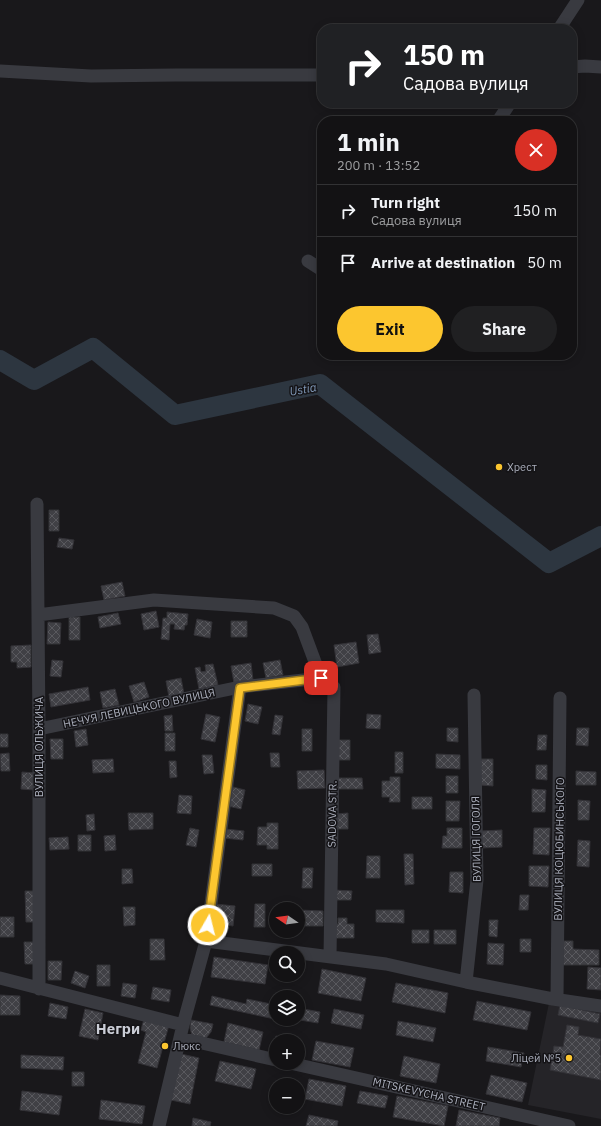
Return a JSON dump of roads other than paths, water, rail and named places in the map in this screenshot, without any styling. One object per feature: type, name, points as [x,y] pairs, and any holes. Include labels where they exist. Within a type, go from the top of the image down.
[{"type":"street","points":[[562,24],[578,0]]},
{"type":"street","points":[[577,67],[601,67]]},
{"type":"street","points":[[0,71],[91,76],[176,74],[317,75]]},
{"type":"street","points":[[308,261],[317,267]]},
{"type":"street","name":"ВУЛИЦЯ ОЛЬЖИЧА","points":[[37,504],[39,989]]},
{"type":"street","points":[[38,615],[154,600],[274,608],[294,616],[302,627],[321,678]]},
{"type":"street","name":"НЕЧУЯ ЛЕВИЦЬКОГО ВУЛИЦЯ","points":[[39,729],[240,688],[321,678]]},
{"type":"street","name":"SADOVA STR.","points":[[321,678],[334,687],[330,957]]},
{"type":"street","points":[[159,1126],[183,1025],[206,941],[240,688]]},
{"type":"street","name":"ВУЛИЦЯ ГОГОЛЯ","points":[[466,982],[477,880],[474,695]]},
{"type":"street","name":"ВУЛИЦЯ КОЦЮБИНСЬКОГО","points":[[557,999],[560,698]]},
{"type":"street","points":[[206,941],[386,964],[466,982],[601,1006]]},
{"type":"street","points":[[0,978],[183,1025]]},
{"type":"street","points":[[180,1038],[269,1058]]},
{"type":"street","name":"MITSKEVYCHA STREET","points":[[305,1066],[569,1126]]},
{"type":"waterway","name":"Ustia","points":[[0,360],[34,380],[93,348],[175,415],[320,384],[549,563],[601,536]]},
{"type":"place","name":"Хрест","points":[[499,467]]},
{"type":"place","name":"Люкс","points":[[165,1046]]},
{"type":"place","name":"Ліцей №5","points":[[569,1058]]},
{"type":"district","name":"Негри","points":[[118,1028]]}]
